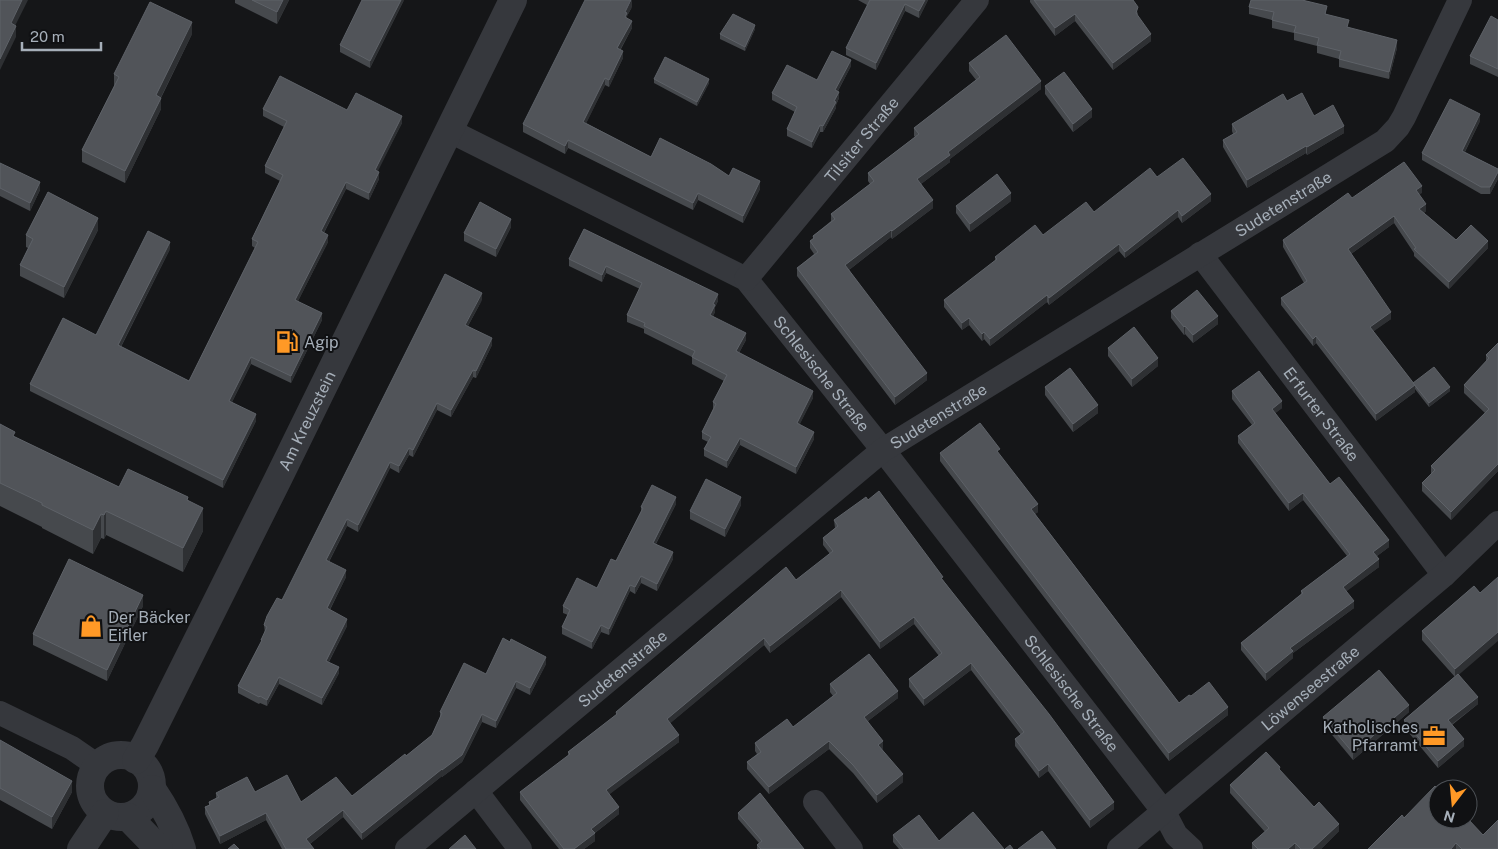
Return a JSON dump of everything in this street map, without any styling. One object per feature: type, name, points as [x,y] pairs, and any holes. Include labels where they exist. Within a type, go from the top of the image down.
[{"type":"street","name":"Am Kreuzstein","points":[[136,760],[273,490],[513,0]]},
{"type":"street","name":"Tilsiter Straße","points":[[746,279],[977,0]]},
{"type":"street","name":"Sudetenstraße","points":[[407,849],[883,450],[1385,141],[1392,135],[1404,117],[1460,0]]},
{"type":"street","name":"Schlesische Straße","points":[[450,131],[746,279],[883,450],[1164,812],[1176,835],[1190,849]]},
{"type":"street","name":"Erfurter Straße","points":[[1200,254],[1444,575]]},
{"type":"street","name":"Löwenseestraße","points":[[1119,849],[1444,575],[1498,523]]},
{"type":"street","points":[[0,712],[72,748],[98,766]]},
{"type":"street","points":[[82,849],[116,815],[137,813],[150,799],[151,779],[147,770],[130,757],[118,756],[107,759],[98,766],[92,776],[90,787],[93,799],[116,815],[160,849]]},
{"type":"street","points":[[152,789],[168,813],[182,849]]},
{"type":"street","points":[[476,791],[520,849]]},
{"type":"street","points":[[815,802],[851,849]]},
{"type":"building","points":[[0,0],[22,0],[11,23],[16,26],[0,59]]},
{"type":"building","points":[[252,0],[283,0],[277,12]]},
{"type":"building","points":[[362,0],[401,0],[370,61],[340,45]]},
{"type":"building","points":[[585,0],[631,0],[625,12],[627,13],[625,17],[632,21],[617,48],[623,51],[609,80],[605,78],[583,122],[651,157],[660,138],[711,164],[729,176],[733,168],[760,181],[743,216],[698,193],[693,203],[568,140],[565,146],[523,124]]},
{"type":"building","points":[[870,0],[925,0],[919,11],[905,4],[876,63],[846,48]]},
{"type":"building","points":[[1034,0],[1133,0],[1138,7],[1136,13],[1151,34],[1113,63],[1075,14],[1055,28]]},
{"type":"building","points":[[1251,0],[1302,0],[1327,6],[1325,14],[1349,20],[1347,27],[1397,40],[1389,72],[1339,59],[1341,51],[1317,45],[1319,38],[1294,32],[1296,26],[1272,20],[1274,12],[1249,7]]},
{"type":"building","points":[[150,2],[192,22],[156,95],[161,98],[125,171],[82,150],[119,77],[114,74]]},
{"type":"building","points":[[733,14],[755,25],[745,47],[720,34]]},
{"type":"building","points":[[1491,16],[1498,20],[1498,69],[1470,56]]},
{"type":"building","points":[[1006,35],[1041,81],[948,152],[950,155],[917,179],[933,200],[845,265],[927,373],[895,397],[797,268],[818,252],[810,241],[814,238],[813,236],[835,219],[831,214],[874,181],[868,173],[919,134],[914,128],[980,77],[969,63]]},
{"type":"building","points":[[832,51],[851,60],[835,90],[839,92],[834,101],[836,102],[823,126],[820,125],[812,142],[787,129],[797,107],[772,93],[787,65],[817,80]]},
{"type":"building","points":[[665,57],[709,79],[697,102],[654,79]]},
{"type":"building","points":[[1064,72],[1092,109],[1073,124],[1045,86]]},
{"type":"building","points":[[280,76],[347,110],[356,93],[402,116],[375,170],[379,172],[369,193],[346,182],[321,231],[328,235],[295,300],[322,313],[291,376],[251,357],[229,401],[256,414],[223,480],[30,384],[63,318],[96,335],[148,231],[170,242],[118,345],[189,381],[258,242],[252,239],[283,175],[265,166],[287,121],[263,109]]},
{"type":"building","points":[[1302,93],[1314,116],[1333,105],[1344,126],[1247,180],[1223,140],[1237,132],[1232,124],[1283,94],[1287,101]]},
{"type":"building","points":[[1450,99],[1480,114],[1462,151],[1498,169],[1490,187],[1481,187],[1422,153]]},
{"type":"building","points":[[1183,158],[1211,194],[1182,216],[1178,210],[1125,252],[1119,244],[1049,298],[1047,295],[990,339],[984,332],[982,334],[969,318],[962,323],[944,300],[997,259],[995,257],[1035,225],[1043,235],[1086,202],[1094,212],[1150,168],[1157,177]]},
{"type":"building","points":[[1404,162],[1422,186],[1416,190],[1426,204],[1419,209],[1456,240],[1471,225],[1488,241],[1449,282],[1414,249],[1416,248],[1394,216],[1348,249],[1391,312],[1370,327],[1415,385],[1376,414],[1316,336],[1313,339],[1281,298],[1307,281],[1283,240],[1348,193],[1352,198]]},
{"type":"building","points":[[0,163],[40,182],[30,203],[0,188]]},
{"type":"building","points":[[997,174],[1011,193],[970,224],[956,206]]},
{"type":"building","points":[[48,192],[98,218],[64,287],[20,265],[33,239],[26,235]]},
{"type":"building","points":[[480,202],[511,219],[496,249],[464,233]]},
{"type":"building","points":[[584,229],[718,294],[710,315],[746,333],[736,351],[813,391],[797,423],[814,432],[796,467],[740,438],[727,461],[704,449],[711,437],[702,432],[716,404],[713,402],[727,375],[692,357],[695,351],[644,326],[645,323],[627,315],[642,283],[606,266],[602,275],[569,259]]},
{"type":"building","points":[[445,274],[482,293],[465,325],[492,338],[476,371],[473,370],[451,410],[437,403],[413,450],[409,448],[399,466],[390,462],[358,525],[347,519],[326,560],[346,570],[327,608],[347,619],[326,661],[339,667],[322,698],[279,677],[267,700],[259,697],[238,686],[262,640],[267,627],[264,625],[267,616],[277,598],[282,600]]},
{"type":"building","points":[[1197,290],[1218,316],[1193,335],[1171,311]]},
{"type":"building","points":[[1134,327],[1158,358],[1132,379],[1108,348]]},
{"type":"building","points":[[1498,343],[1498,464],[1451,512],[1422,483],[1435,470],[1431,466],[1489,409],[1464,385],[1489,358],[1486,355]]},
{"type":"building","points":[[1434,367],[1450,387],[1429,403],[1413,383]]},
{"type":"building","points":[[1070,368],[1098,405],[1073,424],[1045,387]]},
{"type":"building","points":[[1259,371],[1282,401],[1272,409],[1330,484],[1339,477],[1389,540],[1373,552],[1379,559],[1343,587],[1354,601],[1290,648],[1293,651],[1266,673],[1241,643],[1303,593],[1301,591],[1350,554],[1303,493],[1289,503],[1238,436],[1255,423],[1232,391]]},
{"type":"building","points":[[980,423],[1000,449],[997,451],[1038,504],[1031,509],[1179,703],[1209,682],[1228,707],[1169,753],[940,453]]},
{"type":"building","points":[[0,424],[15,432],[13,436],[119,487],[128,469],[188,497],[187,500],[203,508],[183,548],[106,511],[104,515],[101,514],[93,530],[0,483]]},
{"type":"building","points":[[706,479],[741,497],[725,529],[690,511]]},
{"type":"building","points":[[652,485],[676,497],[653,543],[673,552],[657,584],[641,576],[635,587],[630,585],[609,629],[601,625],[592,642],[562,627],[570,610],[563,606],[577,578],[597,588],[611,559],[616,561],[643,508],[641,507]]},
{"type":"building","points":[[879,491],[943,577],[941,578],[1049,714],[1114,802],[1090,820],[1048,764],[1039,771],[1015,739],[1024,732],[971,663],[924,699],[909,679],[942,653],[914,617],[880,642],[841,590],[770,646],[764,638],[667,719],[679,735],[606,790],[619,807],[591,829],[595,833],[574,849],[564,849],[520,792],[570,754],[568,752],[617,714],[616,712],[786,567],[796,580],[833,551],[823,538],[838,526],[834,520],[866,497],[868,500]]},
{"type":"building","points":[[69,559],[143,595],[107,670],[33,634]]},
{"type":"building","points":[[1498,577],[1498,632],[1455,669],[1422,631],[1474,586],[1480,593]]},
{"type":"building","points":[[503,638],[510,642],[511,639],[546,657],[530,688],[516,681],[496,721],[482,714],[462,755],[362,833],[343,810],[306,839],[314,849],[286,849],[266,813],[220,836],[205,807],[210,805],[209,802],[219,797],[216,793],[247,777],[255,792],[287,775],[301,802],[336,777],[352,796],[432,735],[442,713],[440,712],[464,663],[486,674]]},
{"type":"building","points":[[869,654],[898,691],[864,717],[883,741],[878,745],[903,774],[877,795],[853,765],[829,741],[769,787],[747,762],[761,752],[755,743],[787,719],[793,727],[837,693],[830,684]]},
{"type":"building","points":[[1379,670],[1409,705],[1353,753],[1323,717]]},
{"type":"building","points":[[1458,674],[1478,697],[1448,720],[1464,739],[1438,761],[1404,720]]},
{"type":"building","points":[[0,740],[72,781],[52,817],[0,788]]},
{"type":"building","points":[[1266,752],[1314,807],[1319,802],[1339,824],[1312,849],[1301,849],[1295,843],[1288,849],[1258,849],[1252,843],[1269,828],[1230,785]]},
{"type":"building","points":[[760,793],[804,849],[761,849],[757,845],[762,841],[738,813]]},
{"type":"building","points":[[1428,793],[1428,829],[1477,829],[1483,835],[1498,820],[1498,849],[1462,849],[1456,843],[1451,849],[1368,849],[1402,815],[1404,818]]},
{"type":"building","points":[[973,812],[1004,849],[904,849],[893,835],[919,815],[939,841]]},
{"type":"building","points":[[1042,831],[1056,849],[1018,849]]},
{"type":"building","points":[[465,835],[476,849],[449,849]]},
{"type":"building","points":[[234,844],[239,849],[228,849]]},
{"type":"building","points":[[1010,845],[1013,849],[1005,849]]},
{"type":"place","name":"Agip","points":[[287,342]]},
{"type":"place","name":"Der Bäcker Eifler","points":[[91,626]]},
{"type":"place","name":"Katholisches Pfarramt","points":[[1434,736]]}]
